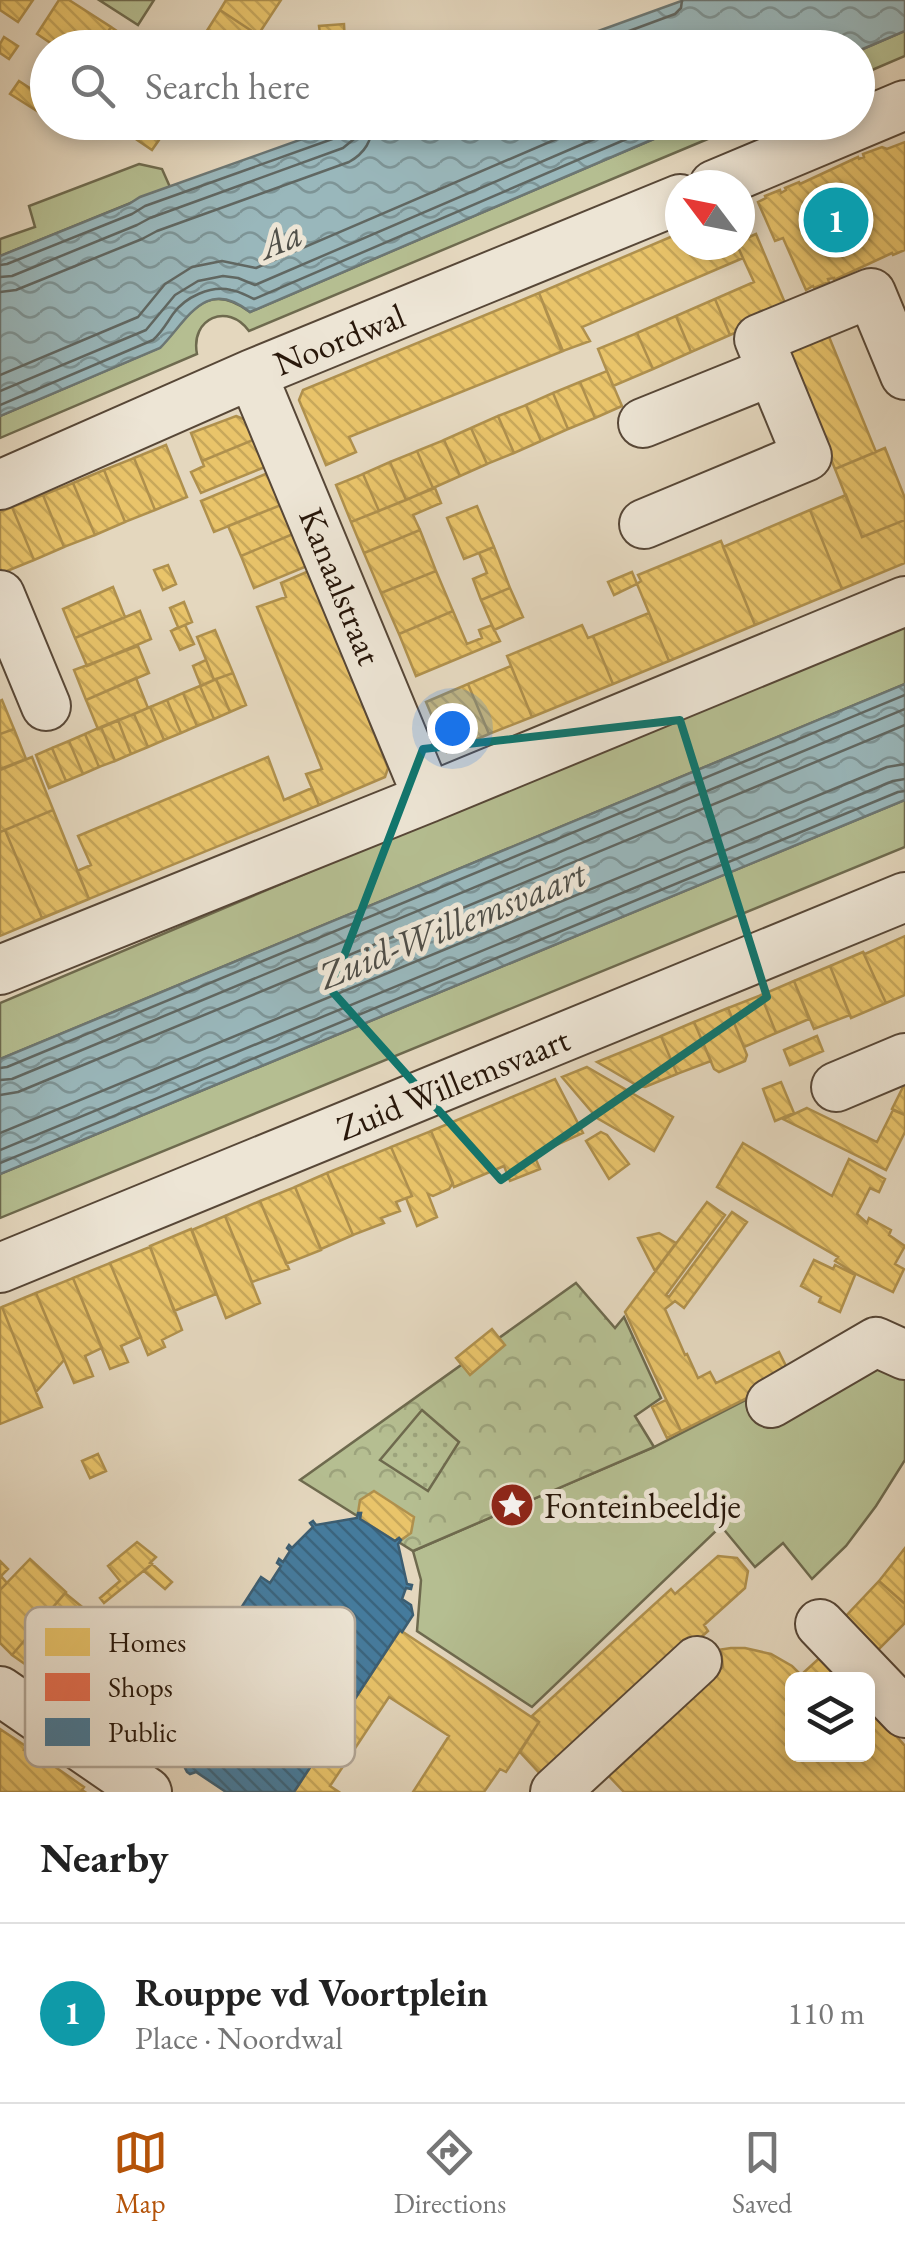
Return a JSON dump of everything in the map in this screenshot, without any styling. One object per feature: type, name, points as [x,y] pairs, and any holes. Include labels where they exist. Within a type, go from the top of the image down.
[{"type":"street","points":[[875,118],[905,105]]},
{"type":"street","points":[[750,170],[821,140]]},
{"type":"street","name":"Noordwal","points":[[0,485],[252,374],[665,205]]},
{"type":"street","points":[[644,524],[807,456],[759,339],[888,293],[905,375]]},
{"type":"street","points":[[643,423],[772,370]]},
{"type":"street","name":"Kanaalstraat","points":[[252,374],[428,798]]},
{"type":"street","points":[[0,594],[46,706]]},
{"type":"street","points":[[0,970],[905,601]]},
{"type":"street","name":"Zuid Willemsvaart","points":[[0,1268],[905,898]]},
{"type":"street","points":[[836,1087],[905,1058]]},
{"type":"street","points":[[771,1402],[876,1342],[905,1355]]},
{"type":"street","points":[[820,1624],[905,1714]]},
{"type":"street","points":[[554,1792],[697,1661]]},
{"type":"street","points":[[111,1767],[148,1792]]},
{"type":"highlighted area","points":[[680,720],[767,997],[501,1180],[331,990],[423,749]]},
{"type":"green space","points":[[99,0],[154,0],[138,25]]},
{"type":"green space","points":[[905,31],[905,56],[875,69],[875,44]]},
{"type":"green space","points":[[651,140],[705,140],[249,331],[231,317],[212,318],[199,331],[197,354],[0,438],[0,416],[159,348],[198,306],[220,299],[250,312]]},
{"type":"green space","points":[[139,164],[162,169],[170,187],[0,256],[0,239],[35,227],[29,206]]},
{"type":"green space","points":[[905,626],[905,684],[0,1059],[0,1003]]},
{"type":"green space","points":[[905,800],[905,847],[0,1218],[0,1174]]},
{"type":"green space","points":[[576,1283],[615,1328],[624,1317],[661,1398],[635,1416],[654,1447],[413,1551],[300,1480]]},
{"type":"green space","points":[[847,1356],[905,1374],[905,1460],[846,1546],[812,1579],[783,1543],[755,1567],[721,1526],[532,1707],[417,1631],[421,1580],[413,1551],[654,1447],[822,1361]]},
{"type":"green space","points":[[422,1410],[459,1442],[428,1491],[380,1460]]},
{"type":"water","points":[[684,0],[905,0],[905,31],[875,44],[875,30],[601,30]]},
{"type":"water","name":"Aa","points":[[299,140],[651,140],[250,312],[234,302],[209,300],[188,315],[160,348],[0,416],[0,256],[140,197]]},
{"type":"water","name":"Zuid-Willemsvaart","points":[[905,684],[905,800],[0,1174],[0,1059]]},
{"type":"building: Homes","points":[[0,0],[33,0],[18,22],[0,10]]},
{"type":"building: Homes","points":[[59,0],[69,0],[111,27],[109,30],[40,30]]},
{"type":"building: Homes","points":[[226,0],[281,0],[261,30],[250,30],[220,10]]},
{"type":"building: Homes","points":[[220,10],[250,30],[207,30]]},
{"type":"building: Homes","points":[[344,24],[344,30],[320,30],[319,26]]},
{"type":"building: Homes","points":[[4,37],[18,46],[9,59],[0,53]]},
{"type":"building: Homes","points":[[19,81],[30,88],[30,107],[10,94]]},
{"type":"building: Homes","points":[[137,140],[159,140],[152,150]]},
{"type":"building: Homes","points":[[905,142],[905,250],[806,290],[783,238],[775,241],[758,202],[864,157],[863,154]]},
{"type":"building: Homes","points":[[755,234],[788,310],[730,335],[715,299],[754,282],[744,260],[755,260]]},
{"type":"building: Homes","points":[[665,239],[665,260],[738,260],[582,327],[590,341],[563,351],[539,293]]},
{"type":"building: Homes","points":[[539,293],[563,351],[349,437],[356,452],[326,465],[299,400],[303,390]]},
{"type":"building: Homes","points":[[715,299],[730,335],[691,352],[676,316]]},
{"type":"building: Homes","points":[[676,316],[691,352],[653,369],[637,333]]},
{"type":"building: Homes","points":[[823,322],[876,452],[835,469],[773,343]]},
{"type":"building: Homes","points":[[637,333],[653,369],[613,386],[598,349]]},
{"type":"building: Homes","points":[[607,371],[622,406],[595,418],[580,382]]},
{"type":"building: Homes","points":[[580,382],[595,418],[568,429],[553,393]]},
{"type":"building: Homes","points":[[553,393],[568,429],[541,441],[526,405]]},
{"type":"building: Homes","points":[[526,405],[541,441],[514,453],[498,416]]},
{"type":"building: Homes","points":[[236,416],[246,420],[253,440],[202,461],[191,433]]},
{"type":"building: Homes","points":[[498,416],[514,453],[487,464],[471,428]]},
{"type":"building: Homes","points":[[471,428],[487,464],[460,476],[444,440]]},
{"type":"building: Homes","points":[[253,440],[265,467],[201,493],[191,472],[204,466],[202,461]]},
{"type":"building: Homes","points":[[444,440],[460,476],[433,488],[417,451]]},
{"type":"building: Homes","points":[[166,445],[187,497],[155,510],[134,458]]},
{"type":"building: Homes","points":[[885,448],[905,498],[905,520],[862,537],[835,469]]},
{"type":"building: Homes","points":[[417,451],[433,488],[406,500],[390,462]]},
{"type":"building: Homes","points":[[134,458],[155,510],[125,522],[104,470]]},
{"type":"building: Homes","points":[[390,462],[406,500],[379,511],[363,474]]},
{"type":"building: Homes","points":[[104,470],[125,522],[95,535],[73,483]]},
{"type":"building: Homes","points":[[268,473],[281,505],[214,532],[201,501]]},
{"type":"building: Homes","points":[[363,474],[379,511],[351,522],[336,485]]},
{"type":"building: Homes","points":[[73,483],[95,535],[64,547],[43,495]]},
{"type":"building: Homes","points":[[435,488],[441,503],[413,515],[420,530],[364,553],[351,522]]},
{"type":"building: Homes","points":[[43,495],[64,547],[34,560],[12,507]]},
{"type":"building: Homes","points":[[846,495],[862,537],[905,520],[905,563],[842,589],[810,510]]},
{"type":"building: Homes","points":[[281,505],[293,534],[241,556],[228,526]]},
{"type":"building: Homes","points":[[477,506],[494,547],[464,559],[447,518]]},
{"type":"building: Homes","points":[[12,507],[34,560],[2,573],[0,512]]},
{"type":"building: Homes","points":[[810,510],[842,589],[755,625],[723,547]]},
{"type":"building: Homes","points":[[420,530],[436,571],[381,593],[364,553]]},
{"type":"building: Homes","points":[[293,534],[307,566],[254,588],[241,556]]},
{"type":"building: Homes","points":[[721,541],[755,625],[669,661],[637,584],[641,581],[638,575]]},
{"type":"building: Homes","points":[[494,547],[510,588],[481,600],[473,579],[487,573],[479,553]]},
{"type":"building: Homes","points":[[168,565],[176,584],[163,590],[154,570]]},
{"type":"building: Homes","points":[[309,571],[388,768],[385,777],[319,805],[306,774],[322,769],[257,607],[286,597],[281,583]]},
{"type":"building: Homes","points":[[436,571],[453,611],[399,634],[381,593]]},
{"type":"building: Homes","points":[[632,572],[637,584],[614,595],[608,582]]},
{"type":"building: Homes","points":[[113,587],[125,617],[75,638],[63,609]]},
{"type":"building: Homes","points":[[510,588],[523,617],[494,630],[481,600]]},
{"type":"building: Homes","points":[[184,602],[192,622],[171,631],[178,627],[170,608]]},
{"type":"building: Homes","points":[[140,611],[151,639],[87,666],[75,638]]},
{"type":"building: Homes","points":[[453,611],[467,644],[482,638],[479,630],[492,625],[500,641],[416,676],[399,634]]},
{"type":"building: Homes","points":[[649,613],[669,661],[613,684],[593,636]]},
{"type":"building: Homes","points":[[185,625],[194,644],[180,650],[171,631]]},
{"type":"building: Homes","points":[[582,625],[588,638],[593,636],[613,684],[532,717],[507,656]]},
{"type":"building: Homes","points":[[215,630],[233,673],[214,680],[197,637]]},
{"type":"building: Homes","points":[[138,646],[149,673],[86,700],[74,670]]},
{"type":"building: Homes","points":[[206,660],[214,680],[201,686],[193,666]]},
{"type":"building: Homes","points":[[511,666],[532,717],[489,734],[468,684]]},
{"type":"building: Homes","points":[[233,673],[246,705],[230,712],[216,679]]},
{"type":"building: Homes","points":[[136,678],[148,708],[98,729],[86,700]]},
{"type":"building: Homes","points":[[216,679],[230,712],[214,719],[200,686]]},
{"type":"building: Homes","points":[[468,684],[489,734],[447,752],[426,702]]},
{"type":"building: Homes","points":[[200,686],[214,719],[197,726],[183,693]]},
{"type":"building: Homes","points":[[183,693],[197,726],[181,733],[167,700]]},
{"type":"building: Homes","points":[[167,700],[181,733],[164,740],[150,707]]},
{"type":"building: Homes","points":[[0,701],[14,729],[0,734]]},
{"type":"building: Homes","points":[[150,707],[164,740],[148,747],[134,714]]},
{"type":"building: Homes","points":[[134,714],[148,747],[131,754],[118,720]]},
{"type":"building: Homes","points":[[118,720],[131,754],[115,761],[101,727]]},
{"type":"building: Homes","points":[[101,727],[115,761],[99,767],[85,734]]},
{"type":"building: Homes","points":[[14,729],[26,759],[0,769],[0,734]]},
{"type":"building: Homes","points":[[85,734],[99,767],[83,774],[69,741]]},
{"type":"building: Homes","points":[[69,741],[83,774],[66,781],[52,748]]},
{"type":"building: Homes","points":[[52,748],[66,781],[49,788],[36,755]]},
{"type":"building: Homes","points":[[32,757],[89,899],[0,936],[0,770]]},
{"type":"building: Homes","points":[[268,757],[284,800],[312,788],[319,805],[89,899],[77,871],[91,865],[78,836]]},
{"type":"building: Homes","points":[[53,810],[89,899],[42,918],[5,830]]},
{"type":"building: Homes","points":[[5,830],[42,918],[0,936],[0,832]]},
{"type":"building: Homes","points":[[905,936],[905,995],[886,1003],[863,952]]},
{"type":"building: Homes","points":[[863,952],[886,1003],[851,1018],[830,966]]},
{"type":"building: Homes","points":[[830,966],[850,1015],[814,1029],[794,981]]},
{"type":"building: Homes","points":[[794,981],[809,1019],[776,1033],[761,995]]},
{"type":"building: Homes","points":[[761,995],[776,1033],[744,1047],[728,1008]]},
{"type":"building: Homes","points":[[728,1008],[747,1055],[745,1061],[719,1072],[714,1069],[694,1022]]},
{"type":"building: Homes","points":[[694,1022],[711,1061],[677,1074],[661,1036]]},
{"type":"building: Homes","points":[[661,1036],[677,1074],[645,1087],[638,1086],[597,1062]]},
{"type":"building: Homes","points":[[817,1036],[823,1051],[790,1065],[784,1050]]},
{"type":"building: Homes","points":[[587,1067],[673,1117],[654,1151],[597,1118],[562,1077]]},
{"type":"building: Homes","points":[[555,1079],[583,1133],[534,1155],[540,1169],[510,1181],[504,1166],[454,1187],[431,1131]]},
{"type":"building: Homes","points":[[781,1082],[794,1113],[775,1121],[763,1089]]},
{"type":"building: Homes","points":[[905,1083],[905,1115],[892,1109]]},
{"type":"building: Homes","points":[[807,1108],[877,1142],[893,1110],[905,1115],[905,1132],[886,1170],[783,1119]]},
{"type":"building: Homes","points":[[431,1131],[453,1183],[449,1189],[433,1196],[428,1194],[437,1217],[417,1226],[406,1198],[412,1196],[391,1147]]},
{"type":"building: Homes","points":[[601,1132],[629,1164],[609,1179],[586,1141]]},
{"type":"building: Homes","points":[[743,1143],[832,1196],[849,1159],[885,1179],[879,1192],[870,1188],[857,1214],[867,1223],[869,1218],[891,1230],[889,1235],[905,1246],[895,1264],[904,1269],[893,1292],[856,1274],[835,1261],[838,1257],[717,1187]]},
{"type":"building: Homes","points":[[391,1147],[412,1196],[396,1202],[400,1211],[381,1218],[384,1223],[353,1235],[327,1173]]},
{"type":"building: Homes","points":[[327,1173],[353,1235],[321,1249],[295,1187]]},
{"type":"building: Homes","points":[[295,1187],[321,1250],[286,1264],[260,1201]]},
{"type":"building: Homes","points":[[260,1201],[289,1269],[252,1282],[225,1216]]},
{"type":"building: Homes","points":[[707,1202],[725,1215],[666,1295],[669,1297],[732,1212],[747,1222],[684,1308],[675,1301],[665,1309],[685,1355],[698,1378],[710,1372],[716,1383],[779,1352],[791,1376],[681,1431],[625,1312]]},
{"type":"building: Homes","points":[[225,1216],[260,1303],[226,1318],[192,1230]]},
{"type":"building: Homes","points":[[191,1229],[216,1294],[174,1311],[150,1246]]},
{"type":"building: Homes","points":[[659,1233],[676,1243],[655,1271],[638,1238]]},
{"type":"building: Homes","points":[[150,1247],[182,1330],[162,1340],[165,1347],[148,1355],[110,1263]]},
{"type":"building: Homes","points":[[814,1260],[855,1275],[840,1312],[819,1302],[821,1297],[801,1286]]},
{"type":"building: Homes","points":[[110,1263],[141,1337],[121,1346],[128,1362],[110,1369],[73,1278]]},
{"type":"building: Homes","points":[[73,1278],[102,1348],[85,1356],[93,1376],[74,1383],[36,1293]]},
{"type":"building: Homes","points":[[36,1293],[64,1360],[36,1392],[2,1307]]},
{"type":"building: Homes","points":[[0,1308],[42,1407],[0,1424]]},
{"type":"building: Homes","points":[[492,1329],[505,1345],[470,1375],[456,1358]]},
{"type":"building: Homes","points":[[666,1400],[681,1431],[667,1438],[652,1407]]},
{"type":"building: Homes","points":[[98,1454],[106,1471],[90,1478],[82,1461]]},
{"type":"building: Homes","points":[[374,1491],[414,1517],[411,1533],[395,1541],[360,1519],[360,1500]]},
{"type":"building: Homes","points":[[137,1542],[156,1557],[104,1603],[100,1598],[120,1581],[108,1566]]},
{"type":"building: Homes","points":[[905,1548],[905,1604],[879,1581]]},
{"type":"building: Homes","points":[[718,1556],[737,1558],[748,1571],[745,1588],[704,1625],[708,1631],[544,1778],[520,1752],[539,1722],[532,1716],[671,1589],[675,1594]]},
{"type":"building: Homes","points":[[30,1559],[66,1592],[53,1607],[25,1607],[25,1640],[12,1655],[0,1643],[0,1590]]},
{"type":"building: Homes","points":[[0,1561],[8,1569],[1,1576],[7,1583],[0,1590]]},
{"type":"building: Homes","points":[[152,1564],[172,1582],[165,1589],[144,1571]]},
{"type":"building: Homes","points":[[879,1581],[905,1604],[905,1623],[867,1661],[845,1617]]},
{"type":"building: Homes","points":[[65,1593],[82,1607],[53,1607]]},
{"type":"building: Homes","points":[[400,1630],[539,1722],[506,1772],[500,1769],[484,1792],[413,1792],[449,1736],[389,1697],[355,1748],[355,1699]]},
{"type":"building: Homes","points":[[25,1640],[25,1664],[12,1655]]},
{"type":"building: Homes","points":[[745,1648],[771,1654],[798,1672],[785,1672],[785,1762],[875,1762],[875,1712],[905,1746],[905,1792],[624,1792],[606,1773],[723,1667],[718,1650]]},
{"type":"building: Homes","points":[[826,1652],[844,1672],[804,1672]]},
{"type":"building: Homes","points":[[0,1729],[25,1746],[25,1767],[55,1767],[84,1787],[85,1792],[0,1792]]},
{"type":"building: Homes","points":[[310,1767],[343,1767],[330,1786],[339,1792],[294,1792]]},
{"type":"building: Public","points":[[361,1513],[360,1519],[395,1541],[401,1540],[398,1544],[407,1584],[412,1585],[411,1589],[406,1588],[402,1599],[411,1605],[413,1615],[355,1699],[355,1607],[242,1607],[261,1577],[270,1583],[281,1566],[277,1563],[279,1559],[283,1562],[289,1545],[292,1548],[313,1527],[310,1523],[357,1518]]},
{"type":"building: Public","points":[[310,1767],[294,1792],[226,1792],[185,1768]]},
{"type":"place","name":"Rouppe vd Voortplein","points":[[836,220]]},
{"type":"place","name":"Fonteinbeeldje","points":[[512,1505]]}]
